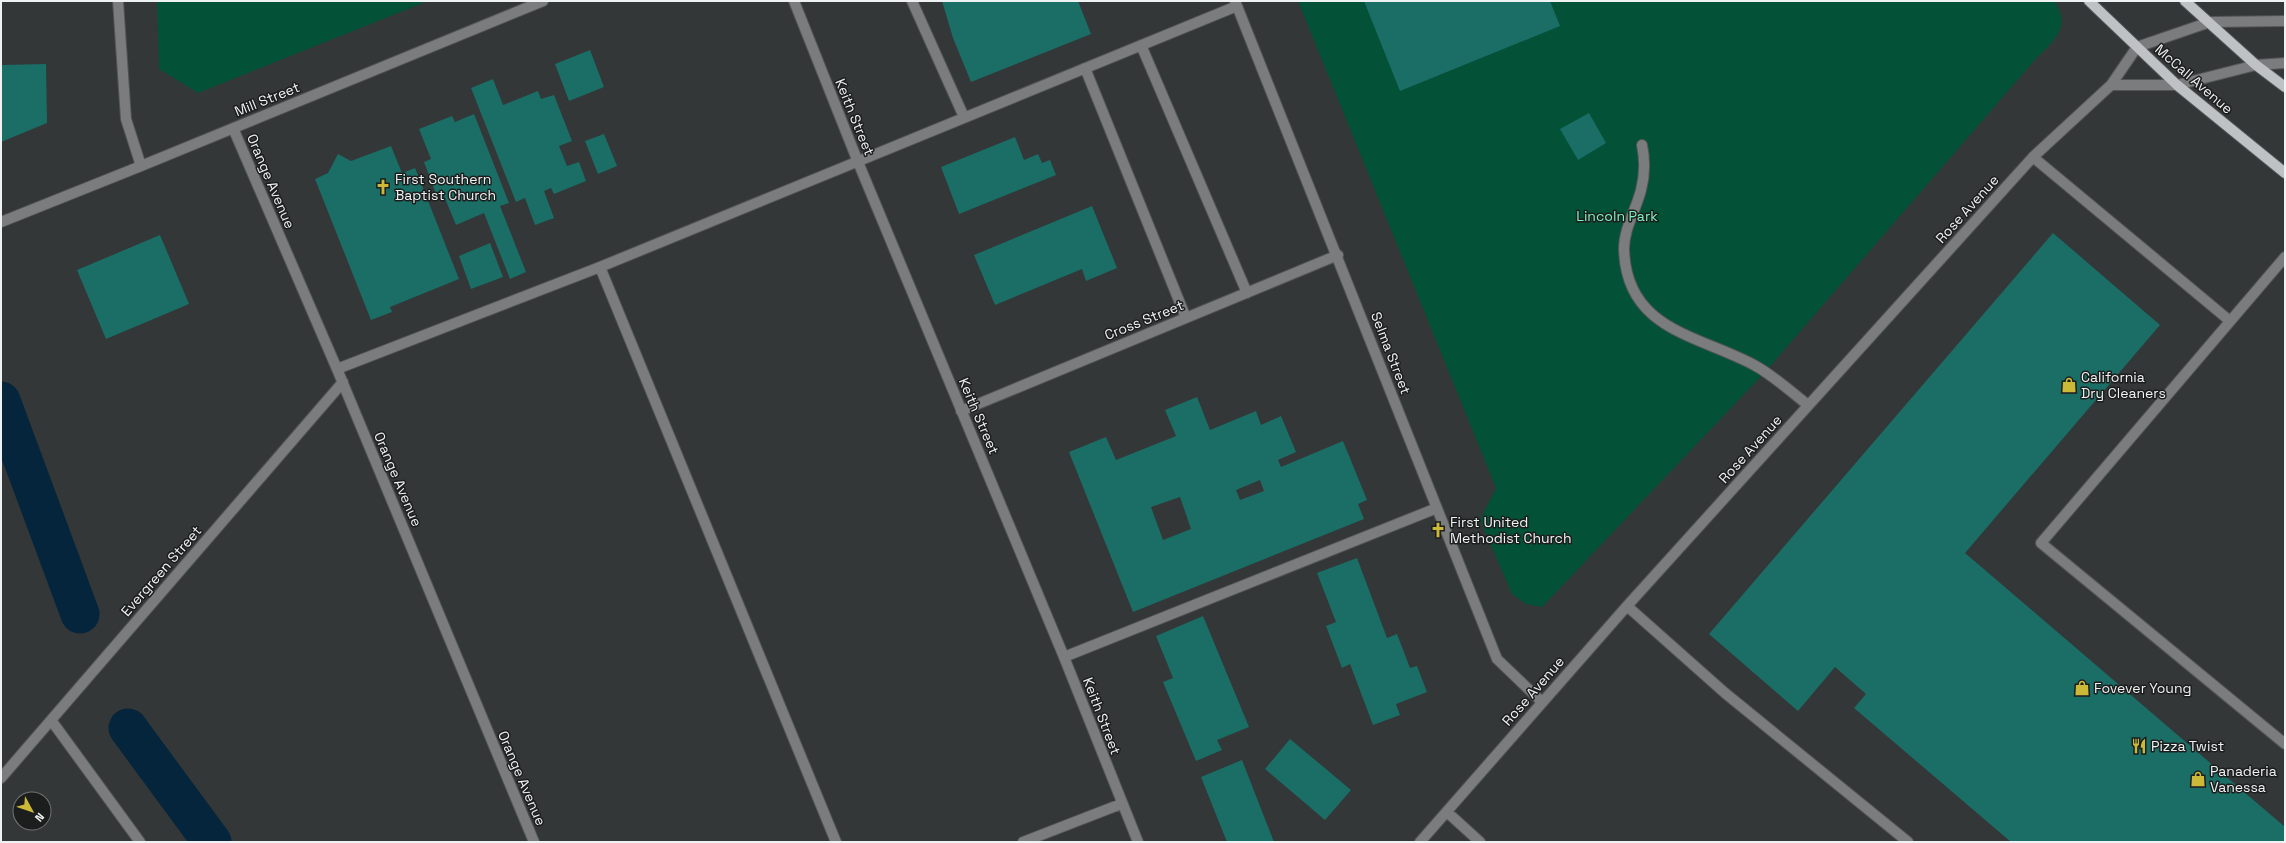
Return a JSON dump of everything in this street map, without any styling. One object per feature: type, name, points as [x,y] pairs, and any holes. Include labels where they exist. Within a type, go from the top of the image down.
[{"type":"main road","name":"McCall Avenue","points":[[2089,1],[2177,85],[2285,173]]},
{"type":"main road","points":[[2185,1],[2256,65],[2285,87]]},
{"type":"street","points":[[118,1],[126,119],[141,166]]},
{"type":"street","name":"Mill Street","points":[[1,222],[543,1]]},
{"type":"street","name":"Keith Street","points":[[794,1],[858,162],[1064,657],[1121,804],[1138,842]]},
{"type":"street","points":[[912,1],[964,117]]},
{"type":"street","points":[[337,369],[600,267],[1142,45],[1236,4]]},
{"type":"street","name":"Selma Street","points":[[1236,4],[1338,255],[1498,659],[1542,702]]},
{"type":"street","points":[[2137,47],[2210,22],[2285,21]]},
{"type":"street","points":[[1142,45],[1247,293]]},
{"type":"street","name":"Rose Avenue","points":[[1420,842],[1627,606],[2033,157],[2110,85],[2137,47]]},
{"type":"street","points":[[2110,85],[2177,85],[2256,65],[2285,63]]},
{"type":"street","points":[[1085,68],[1186,318]]},
{"type":"street","name":"Orange Avenue","points":[[233,128],[337,369],[534,842]]},
{"type":"street","points":[[1642,145],[1644,165],[1641,191],[1628,228],[1624,248],[1626,265],[1636,297],[1648,312],[1675,331],[1756,366],[1808,405]]},
{"type":"street","points":[[2033,157],[2230,321]]},
{"type":"street","name":"Cross Street","points":[[961,411],[1338,255]]},
{"type":"street","points":[[2285,257],[2041,543],[2285,744]]},
{"type":"street","points":[[600,267],[836,842]]},
{"type":"street","name":"Evergreen Street","points":[[1,778],[342,382]]},
{"type":"street","points":[[1064,657],[1437,508]]},
{"type":"street","points":[[1627,606],[1725,693],[1908,842]]},
{"type":"street","points":[[51,720],[140,842]]},
{"type":"street","points":[[1023,842],[1121,804]]},
{"type":"street","points":[[1446,812],[1480,842]]},
{"type":"green space","points":[[157,1],[428,1],[198,93],[159,69]]},
{"type":"green space","name":"Lincoln Park","points":[[1298,1],[2054,1],[2060,11],[2062,19],[2061,27],[2052,42],[2033,62],[1765,372],[1542,607],[1526,604],[1512,594],[1480,520],[1496,488]]},
{"type":"building","points":[[942,1],[1078,1],[1091,34],[971,82],[953,38]]},
{"type":"building","points":[[1364,1],[1550,1],[1560,26],[1400,91]]},
{"type":"building","points":[[590,50],[604,87],[569,101],[555,64]]},
{"type":"building","points":[[46,64],[47,123],[1,142],[1,65]]},
{"type":"building","points":[[493,79],[503,105],[538,91],[541,99],[554,95],[572,141],[559,146],[567,166],[579,162],[586,181],[554,194],[551,188],[544,191],[554,218],[535,225],[525,198],[516,202],[471,88]]},
{"type":"building","points":[[1589,113],[1606,143],[1578,160],[1560,129]]},
{"type":"building","points":[[474,114],[509,203],[500,206],[526,272],[510,279],[484,213],[456,225],[442,191],[436,194],[424,162],[431,159],[419,129],[452,116],[455,122]]},
{"type":"building","points":[[604,134],[617,166],[598,174],[585,141]]},
{"type":"building","points":[[1015,137],[1024,160],[1038,154],[1042,163],[1050,160],[1056,175],[959,214],[941,167]]},
{"type":"building","points":[[391,146],[402,173],[415,168],[459,279],[390,307],[392,312],[371,320],[315,179],[328,173],[338,154],[351,161]]},
{"type":"building","points":[[1092,206],[1117,268],[1086,281],[1082,269],[995,305],[974,255]]},
{"type":"building","points":[[2053,233],[2160,325],[1965,553],[2285,827],[2285,842],[2011,842],[1854,708],[1866,694],[1835,667],[1798,711],[1709,634]]},
{"type":"building","points":[[160,235],[189,304],[106,339],[77,270]]},
{"type":"building","points":[[490,243],[503,277],[471,289],[459,256]]},
{"type":"building","points":[[1197,397],[1210,430],[1256,411],[1261,425],[1281,416],[1296,452],[1278,460],[1281,467],[1343,441],[1367,500],[1358,504],[1364,519],[1133,612],[1069,452],[1106,437],[1116,460],[1176,436],[1165,410]],"holes":[[[1260,480],[1264,491],[1240,500],[1236,490]],[[1180,497],[1191,529],[1163,540],[1151,507]]]},
{"type":"building","points":[[1357,558],[1387,638],[1397,634],[1410,668],[1417,666],[1427,692],[1396,704],[1400,715],[1373,725],[1350,664],[1342,668],[1326,626],[1336,622],[1317,573]]},
{"type":"building","points":[[1203,616],[1249,727],[1217,740],[1222,750],[1196,761],[1163,682],[1173,678],[1156,636]]},
{"type":"building","points":[[1290,739],[1351,790],[1325,820],[1265,769]]},
{"type":"building","points":[[1242,760],[1274,842],[1227,842],[1201,777]]},
{"type":"waterway","points":[[1,401],[80,614]]},
{"type":"waterway","points":[[128,728],[212,842]]},
{"type":"place","name":"First Southern Baptist Church","points":[[383,187]]},
{"type":"place","name":"California Dry Cleaners","points":[[2069,385]]},
{"type":"place","name":"First United Methodist Church","points":[[1438,530]]},
{"type":"place","name":"Fovever Young","points":[[2082,688]]},
{"type":"place","name":"Pizza Twist","points":[[2139,746]]},
{"type":"place","name":"Panaderia Vanessa","points":[[2198,779]]}]
